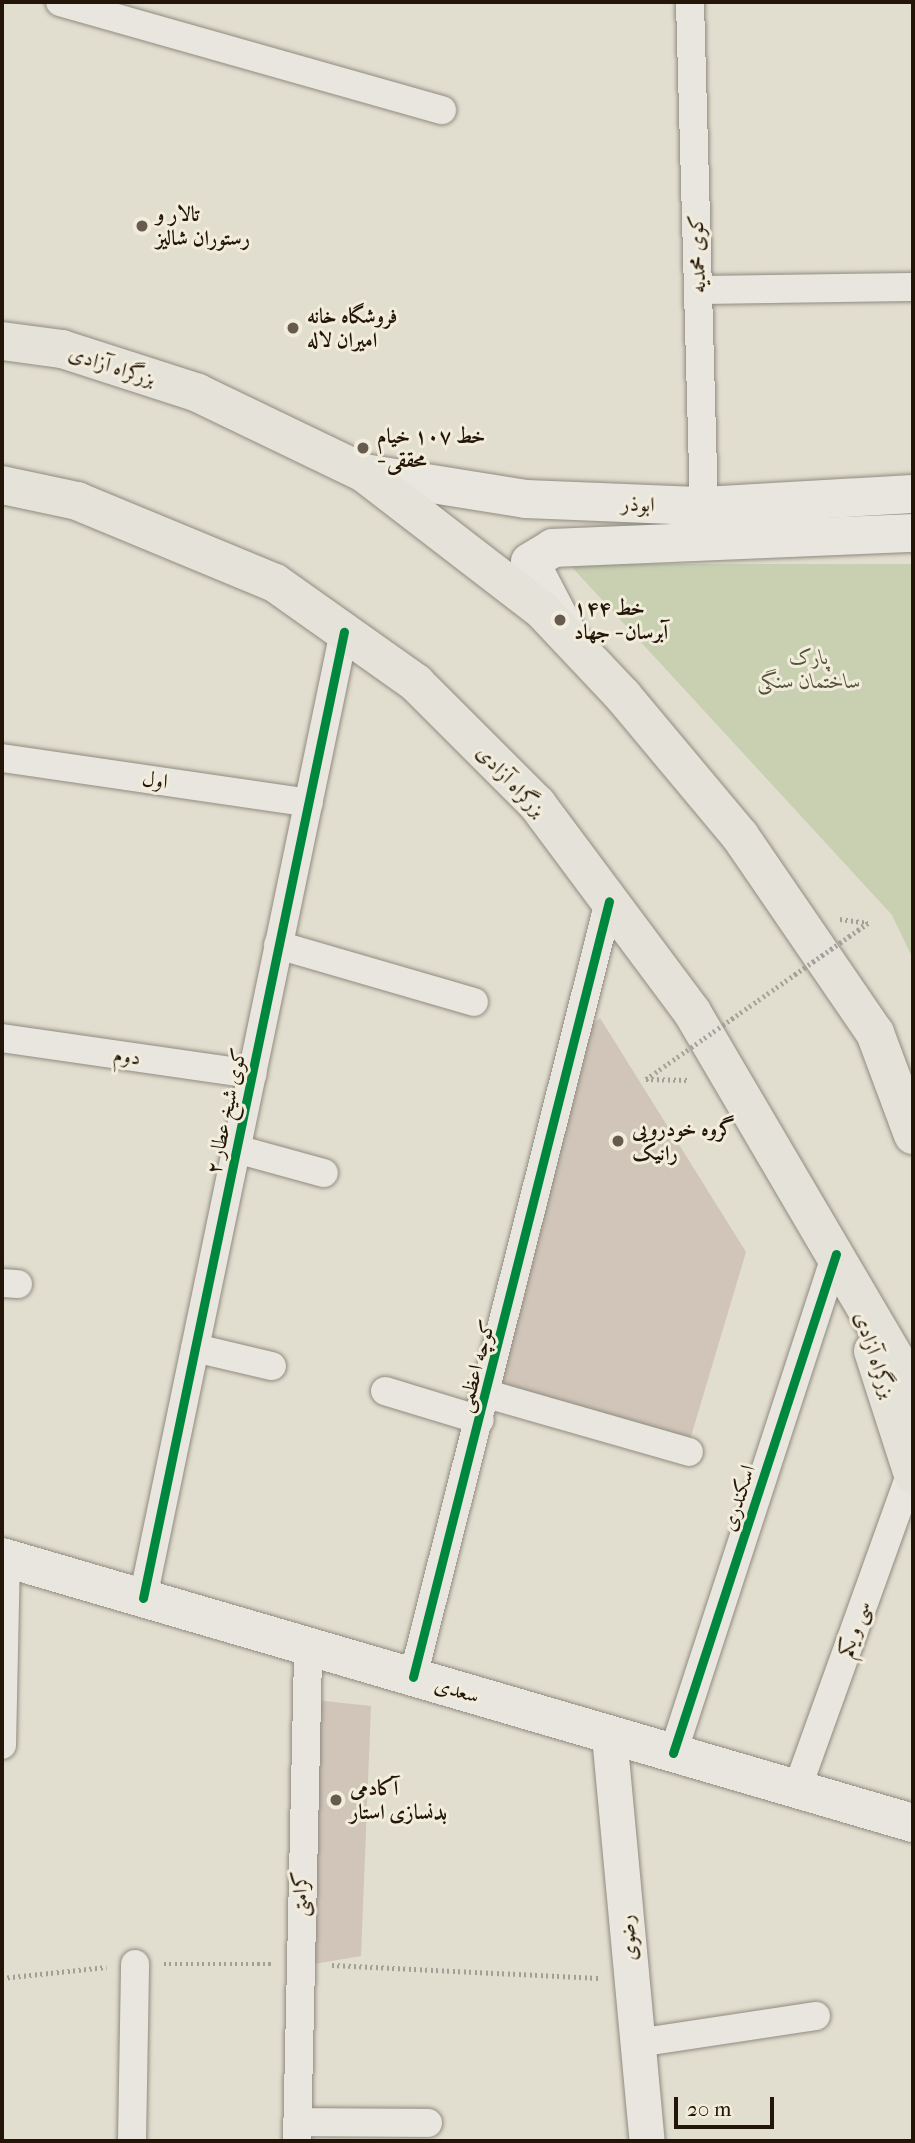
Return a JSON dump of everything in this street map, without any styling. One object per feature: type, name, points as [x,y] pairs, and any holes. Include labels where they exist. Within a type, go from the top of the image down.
[{"type":"highway","name":"بزرگراه آزادی","points":[[2,341],[62,349],[198,393],[364,473],[496,573],[570,638],[624,696],[740,836],[875,1032],[913,1092]]},
{"type":"highway","name":"بزرگراه آزادی","points":[[2,485],[77,501],[275,583],[416,683],[537,804],[692,1012],[843,1265],[913,1389]]},
{"type":"highway","name":"بزرگراه آزادی","points":[[875,1032],[913,1135]]},
{"type":"highway","name":"بزرگراه آزادی","points":[[843,1265],[912,1472]]},
{"type":"main road","name":"ابوذر","points":[[364,473],[704,525],[913,533]]},
{"type":"main road","name":"ابوذر","points":[[570,638],[530,562],[553,548],[913,494]]},
{"type":"main road","name":"سعدی","points":[[4,1557],[913,1823]]},
{"type":"street","points":[[60,2],[442,110]]},
{"type":"street","name":"کوی محمدیه","points":[[690,2],[704,525]]},
{"type":"street","points":[[698,290],[913,287]]},
{"type":"street","name":"کوی شیخ عطار ۲","points":[[143,1598],[344,632]]},
{"type":"street","name":"اول","points":[[2,758],[309,803]]},
{"type":"street","name":"کوچه اعظمی","points":[[413,1677],[609,901]]},
{"type":"street","points":[[278,945],[474,1002]]},
{"type":"street","name":"دوم","points":[[2,1038],[252,1074]]},
{"type":"street","points":[[236,1149],[324,1173]]},
{"type":"street","name":"اسکندری","points":[[673,1753],[843,1265]]},
{"type":"street","points":[[195,1348],[272,1366]]},
{"type":"street","points":[[386,1391],[483,1407],[689,1452]]},
{"type":"street","name":"سی و یکم","points":[[797,1789],[912,1472]]},
{"type":"street","points":[[2,1745],[4,1557]]},
{"type":"street","name":"کرامتی","points":[[297,2132],[308,1646]]},
{"type":"street","name":"رضوی","points":[[609,1735],[647,2141]]},
{"type":"street","points":[[132,2141],[135,1964]]},
{"type":"street","points":[[637,2043],[816,2016]]},
{"type":"street","points":[[297,2132],[428,2123]]},
{"type":"path","points":[[646,1080],[868,923]]},
{"type":"path","points":[[299,1964],[632,1980]]},
{"type":"green space","name":"پارک ساختمان سنگی","points":[[569,564],[913,564],[913,959],[892,915]]},
{"type":"building","name":"گروه خودرویی رانیک","points":[[600,1018],[746,1252],[689,1443],[496,1389],[586,1030]]},
{"type":"building","name":"آکادمی بدنسازی استار","points":[[306,1699],[371,1706],[361,1956],[308,1965]]},
{"type":"cycle path","points":[[143,1598],[344,632]]},
{"type":"cycle path","points":[[413,1677],[609,901]]},
{"type":"cycle path","points":[[673,1753],[836,1254]]},
{"type":"place","name":"تالار و رستوران شالیز","points":[[142,226]]},
{"type":"place","name":"فروشگاه خانه امیران لاله","points":[[293,328]]},
{"type":"place","name":"خط ۱۰۷ خیام - محققی","points":[[363,448]]},
{"type":"place","name":"خط ۱۴۴ آبرسان - جهاد","points":[[560,620]]},
{"type":"place","name":"گروه خودرویی رانیک","points":[[618,1141]]},
{"type":"place","name":"آکادمی بدنسازی استار","points":[[336,1800]]}]
